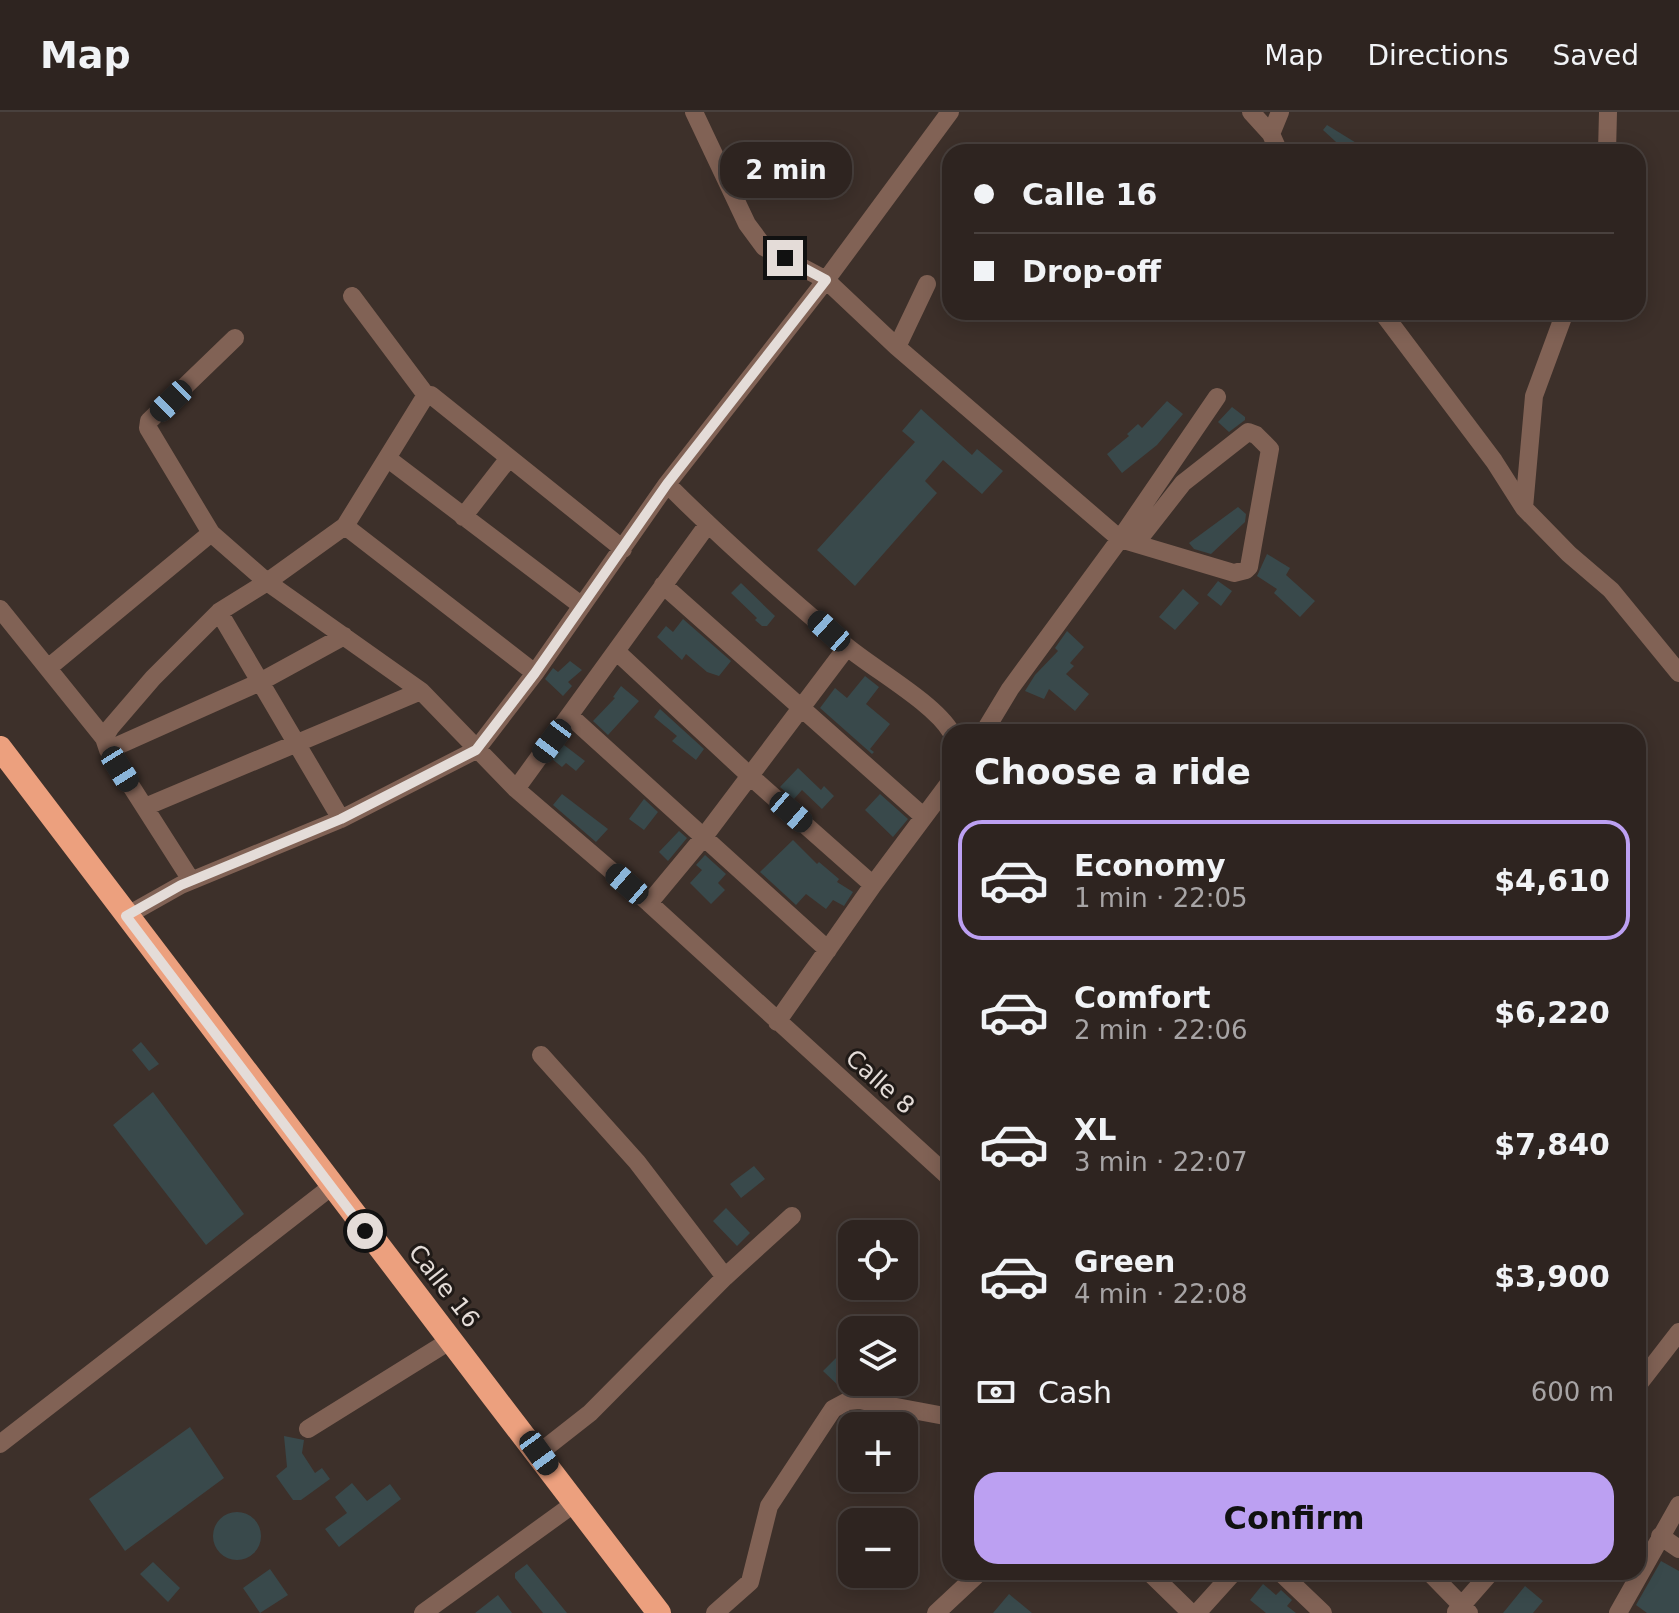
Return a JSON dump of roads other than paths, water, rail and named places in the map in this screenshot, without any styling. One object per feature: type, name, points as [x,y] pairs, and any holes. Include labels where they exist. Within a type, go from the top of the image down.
[{"type":"highway","name":"Calle 16","points":[[0,748],[331,1187],[451,1340],[548,1446],[575,1503],[659,1613]]},
{"type":"street","points":[[694,112],[747,224],[764,247],[826,280],[897,347],[1128,541],[1234,573],[1246,570],[1270,449],[1268,444],[1248,432],[1183,483],[1128,541],[1010,689],[989,724]]},
{"type":"street","points":[[126,916],[186,882],[341,819],[476,750],[535,673],[667,484],[826,280],[950,112]]},
{"type":"street","points":[[1251,112],[1271,134],[1275,144]]},
{"type":"street","points":[[1271,134],[1280,112]]},
{"type":"street","points":[[1607,144],[1608,112]]},
{"type":"street","points":[[897,347],[927,284]]},
{"type":"street","points":[[352,296],[426,395],[431,395],[623,549]]},
{"type":"street","points":[[1388,320],[1494,461],[1524,508],[1569,554],[1611,590],[1679,673]]},
{"type":"street","points":[[1524,508],[1534,396],[1562,320]]},
{"type":"street","name":"Calle 8","points":[[235,338],[149,421],[148,428],[211,533],[267,582],[421,691],[516,789],[649,903],[942,1171]]},
{"type":"street","points":[[106,744],[110,728],[153,678],[219,612],[345,526],[426,395]]},
{"type":"street","points":[[1128,541],[1217,397]]},
{"type":"street","points":[[387,458],[582,606]]},
{"type":"street","points":[[463,517],[509,458]]},
{"type":"street","points":[[667,484],[847,647],[937,715],[944,724]]},
{"type":"street","points":[[516,789],[708,524]]},
{"type":"street","points":[[345,526],[535,673]]},
{"type":"street","points":[[48,668],[211,533]]},
{"type":"street","points":[[663,585],[924,817]]},
{"type":"street","points":[[0,609],[106,744],[186,882]]},
{"type":"street","points":[[219,612],[341,819]]},
{"type":"street","points":[[106,744],[260,682],[344,636]]},
{"type":"street","points":[[649,903],[703,838],[847,647]]},
{"type":"street","points":[[616,651],[873,885]]},
{"type":"street","points":[[145,807],[421,691]]},
{"type":"street","points":[[570,716],[828,950]]},
{"type":"street","points":[[777,1022],[942,793]]},
{"type":"street","points":[[541,1055],[637,1162],[725,1277]]},
{"type":"street","points":[[0,1444],[331,1187]]},
{"type":"street","points":[[548,1446],[575,1425],[725,1277],[792,1216]]},
{"type":"street","points":[[1646,1375],[1679,1332]]},
{"type":"street","points":[[308,1429],[451,1340]]},
{"type":"street","points":[[720,1611],[750,1582],[769,1506],[833,1409],[848,1401],[859,1400],[942,1416]]},
{"type":"street","points":[[423,1613],[575,1503]]},
{"type":"street","points":[[1646,1567],[1679,1505]]},
{"type":"street","points":[[1660,1536],[1679,1549]]},
{"type":"street","points":[[936,1613],[971,1580]]},
{"type":"street","points":[[1157,1580],[1186,1611],[1224,1580]]},
{"type":"street","points":[[1288,1580],[1323,1613]]},
{"type":"street","points":[[1436,1580],[1462,1610],[1485,1580]]},
{"type":"street","points":[[1627,1610],[1640,1580]]}]
